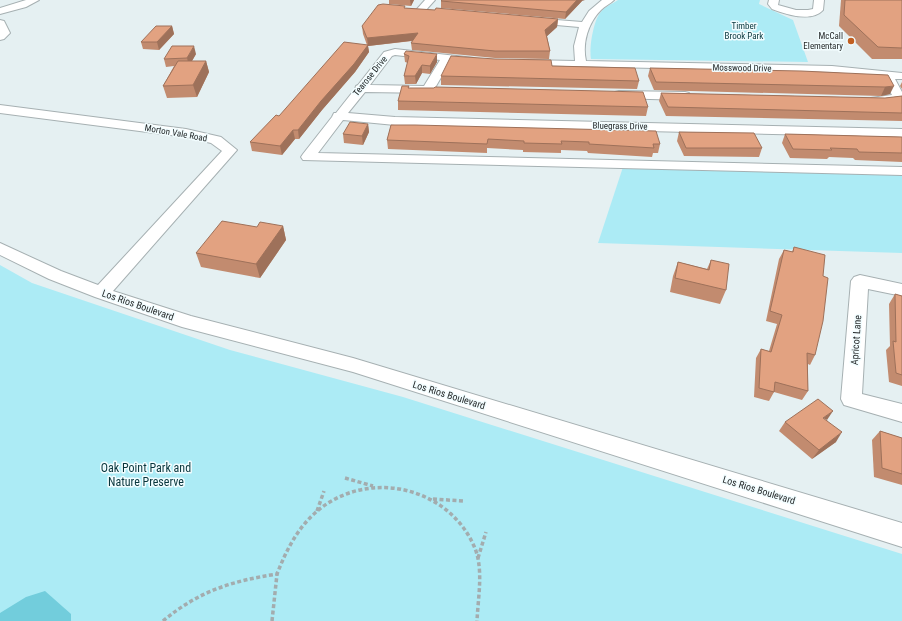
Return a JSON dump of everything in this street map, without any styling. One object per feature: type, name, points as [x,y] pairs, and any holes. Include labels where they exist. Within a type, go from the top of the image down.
[{"type":"street","points":[[0,11],[23,5],[34,0]]},
{"type":"street","points":[[422,9],[430,0]]},
{"type":"street","points":[[518,63],[581,64],[578,46],[585,25],[590,15],[601,4],[609,0]]},
{"type":"street","points":[[774,0],[773,4],[775,7],[806,13],[813,13],[818,10],[819,0]]},
{"type":"street","points":[[409,8],[438,11]]},
{"type":"street","points":[[523,19],[585,25]]},
{"type":"street","points":[[0,23],[5,33],[0,37]]},
{"type":"street","name":"Tearose Drive","points":[[488,62],[395,52],[388,54],[338,116],[308,157],[902,171]]},
{"type":"street","points":[[428,90],[447,58]]},
{"type":"street","name":"Mosswood Drive","points":[[581,64],[832,69],[902,76]]},
{"type":"street","points":[[865,100],[881,101],[897,98],[898,93],[888,74]]},
{"type":"street","points":[[360,88],[444,90]]},
{"type":"street","points":[[611,94],[698,96]]},
{"type":"street","name":"Morton Vale Road","points":[[0,109],[186,133],[216,140],[230,150],[101,293]]},
{"type":"street","name":"Bluegrass Drive","points":[[338,116],[395,121],[902,133]]},
{"type":"street","name":"Los Rios Boulevard","points":[[0,248],[55,275],[101,293],[188,322],[353,365],[902,535]]},
{"type":"street","name":"Apricot Lane","points":[[902,290],[860,281],[851,399],[902,413]]},
{"type":"path","points":[[345,478],[374,486],[400,488],[417,492],[442,505],[459,522],[474,546],[478,559],[479,572],[477,621]]},
{"type":"path","points":[[272,621],[277,574],[291,542],[301,527],[317,511],[339,497],[356,490],[374,486]]},
{"type":"path","points":[[317,511],[324,491]]},
{"type":"path","points":[[431,499],[463,501]]},
{"type":"path","points":[[478,559],[486,532]]},
{"type":"path","points":[[163,621],[196,598],[216,588],[240,580],[277,574]]},
{"type":"green space","name":"Timber Brook Park","points":[[618,0],[760,0],[759,4],[793,20],[808,62],[591,59],[592,36],[595,23],[600,13],[604,9]]},
{"type":"green space","points":[[623,167],[902,174],[902,253],[598,243]]},
{"type":"green space","name":"Oak Point Park and Nature Preserve","points":[[0,265],[32,283],[230,350],[403,397],[902,554],[902,621],[0,621]]},
{"type":"shaded area","points":[[45,591],[71,614],[71,621],[0,621],[0,613],[26,597]]},
{"type":"building","points":[[577,0],[566,12],[441,1]]},
{"type":"building","points":[[845,0],[902,0],[902,48],[878,47],[844,15]]},
{"type":"building","points":[[378,5],[405,6],[404,8],[435,10],[436,8],[558,19],[545,30],[550,51],[495,51],[411,43],[418,33],[367,38],[362,26]]},
{"type":"building","points":[[156,26],[172,26],[157,42],[141,42]]},
{"type":"building","points":[[344,42],[368,45],[354,64],[321,101],[298,130],[293,130],[280,146],[250,142],[276,115],[279,116]]},
{"type":"building","points":[[172,46],[194,46],[187,58],[164,59]]},
{"type":"building","points":[[406,51],[437,54],[430,66],[422,65],[415,76],[404,76],[409,56],[404,54]]},
{"type":"building","points":[[451,56],[495,59],[551,60],[552,66],[635,68],[639,81],[441,76]]},
{"type":"building","points":[[178,61],[206,61],[193,85],[163,86]]},
{"type":"building","points":[[650,68],[801,71],[888,75],[894,86],[656,82]]},
{"type":"building","points":[[402,86],[409,86],[408,88],[435,87],[643,92],[648,107],[398,101]]},
{"type":"building","points":[[661,93],[885,98],[902,96],[902,113],[668,107]]},
{"type":"building","points":[[350,122],[368,124],[362,136],[343,134]]},
{"type":"building","points":[[391,125],[656,131],[660,144],[653,144],[654,148],[561,141],[562,144],[524,143],[524,141],[488,139],[487,144],[387,140]]},
{"type":"building","points":[[679,132],[754,133],[762,148],[686,148]]},
{"type":"building","points":[[785,134],[902,137],[902,153],[859,152],[857,149],[830,148],[832,150],[793,149]]},
{"type":"building","points":[[222,221],[257,227],[260,222],[283,226],[256,264],[196,253]]},
{"type":"building","points":[[794,247],[825,255],[823,276],[828,278],[823,321],[815,355],[807,353],[808,391],[775,382],[774,392],[759,388],[761,349],[771,352],[782,315],[770,311],[784,250],[793,252]]},
{"type":"building","points":[[711,260],[729,264],[726,290],[675,278],[678,262],[709,270]]},
{"type":"building","points":[[895,294],[902,296],[902,375],[896,373],[893,341],[896,342]]},
{"type":"building","points":[[818,399],[833,411],[823,418],[842,432],[819,450],[785,422]]},
{"type":"building","points":[[880,431],[902,438],[902,474],[882,468]]},
{"type":"place","name":"McCall Elementary","points":[[851,41]]}]
